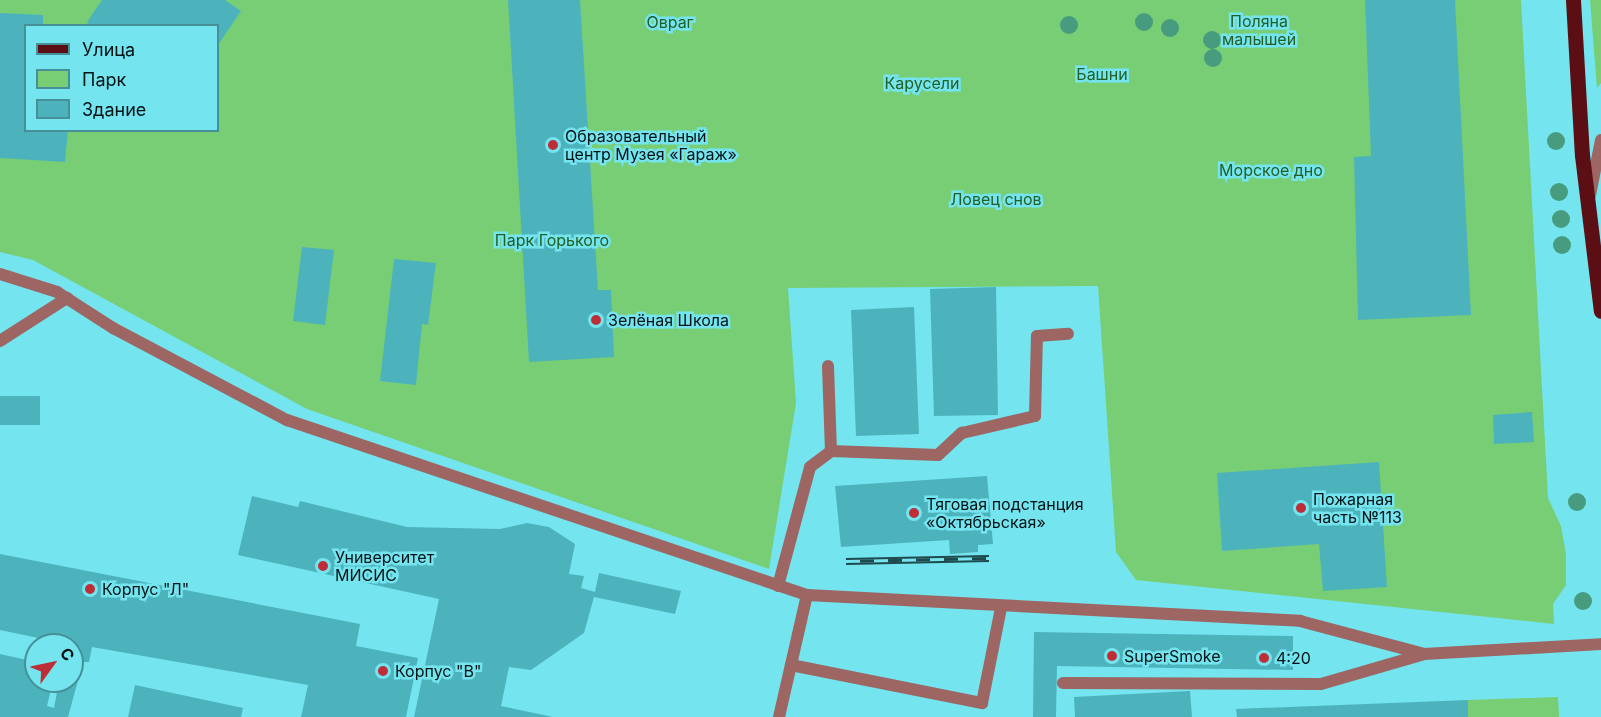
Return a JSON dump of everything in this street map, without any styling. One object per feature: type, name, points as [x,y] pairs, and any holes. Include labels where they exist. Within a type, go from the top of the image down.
[{"type":"main road","points":[[1573,0],[1588,206],[1601,303]]},
{"type":"lane","points":[[1588,206],[1601,140]]},
{"type":"lane","points":[[0,274],[67,298],[113,328],[287,420],[807,595],[1000,608],[1300,621],[1424,654]]},
{"type":"lane","points":[[0,341],[67,298]]},
{"type":"lane","points":[[778,586],[810,467],[831,451],[938,455],[962,433],[1035,416],[1037,336],[1068,334]]},
{"type":"lane","points":[[828,366],[831,451]]},
{"type":"lane","points":[[779,717],[807,595]]},
{"type":"lane","points":[[791,664],[982,703],[1000,608]]},
{"type":"lane","points":[[1063,683],[1321,684],[1424,654],[1601,644]]},
{"type":"green space","name":"Парк Горького","points":[[0,0],[1521,0],[1548,498],[1561,526],[1566,554],[1566,585],[1553,604],[1554,624],[1136,580],[1116,552],[1098,286],[788,288],[796,403],[769,569],[307,409],[33,260],[0,252]]},
{"type":"green space","points":[[1590,0],[1601,0],[1601,83],[1597,88]]},
{"type":"green space","points":[[1558,697],[1559,717],[1468,717],[1468,700]]},
{"type":"building","points":[[102,0],[225,0],[241,11],[219,44],[219,24],[88,24],[87,22]]},
{"type":"building","name":"Образовательный центр Музея «Гараж»","points":[[508,0],[580,0],[598,290],[611,290],[614,357],[529,362]]},
{"type":"building","points":[[1365,0],[1455,0],[1471,315],[1358,320],[1354,157],[1371,156]]},
{"type":"building","points":[[0,13],[43,15],[43,24],[24,24],[24,132],[68,132],[65,162],[0,158]]},
{"type":"building","points":[[302,247],[334,250],[325,325],[293,321]]},
{"type":"building","points":[[394,259],[436,263],[428,325],[422,324],[416,385],[380,381]]},
{"type":"building","points":[[996,287],[998,415],[934,416],[930,289]]},
{"type":"building","points":[[914,307],[919,434],[856,436],[851,310]]},
{"type":"building","points":[[0,396],[40,396],[40,425],[0,425]]},
{"type":"building","points":[[1532,412],[1534,442],[1494,444],[1493,415]]},
{"type":"building","name":"Пожарная часть №113","points":[[1379,462],[1387,587],[1323,591],[1319,544],[1222,551],[1217,473]]},
{"type":"building","name":"Тяговая подстанция «Октябрьская»","points":[[987,476],[993,544],[978,545],[978,552],[950,554],[949,540],[841,547],[835,486]]},
{"type":"building","points":[[252,496],[298,507],[300,501],[407,527],[500,529],[527,523],[549,527],[575,544],[569,574],[584,576],[581,588],[595,592],[599,573],[681,591],[675,614],[594,597],[584,633],[531,670],[509,667],[501,706],[553,717],[414,717],[439,599],[238,555]]},
{"type":"building","name":"Корпус \"Л\"","points":[[0,554],[360,624],[356,646],[418,658],[406,717],[301,717],[308,685],[92,647],[89,662],[84,662],[84,633],[24,633],[24,635],[0,630]]},
{"type":"building","points":[[1034,632],[1293,636],[1293,670],[1057,666],[1056,717],[1033,717]]},
{"type":"building","name":"Корпус \"Л\"","points":[[0,654],[24,659],[24,693],[50,693],[47,706],[54,708],[57,693],[75,693],[68,717],[0,717]]},
{"type":"building","points":[[135,685],[243,708],[241,717],[128,717]]},
{"type":"building","points":[[1190,691],[1192,717],[1075,717],[1074,697]]},
{"type":"building","points":[[1468,700],[1468,717],[1237,717],[1236,709]]},
{"type":"railway","points":[[846,561],[989,558]]},
{"type":"place","name":"Образовательный центр Музея «Гараж»","points":[[553,145]]},
{"type":"place","name":"Зелёная Школа","points":[[596,320]]},
{"type":"place","name":"Пожарная часть №113","points":[[1301,508]]},
{"type":"place","name":"Тяговая подстанция «Октябрьская»","points":[[914,513]]},
{"type":"place","name":"Университет МИСИС","points":[[323,566]]},
{"type":"place","name":"Корпус \"Л\"","points":[[90,589]]},
{"type":"place","name":"SuperSmoke","points":[[1112,656]]},
{"type":"place","name":"4:20","points":[[1264,658]]},
{"type":"place","name":"Корпус \"В\"","points":[[383,671]]},
{"type":"park label","name":"Овраг","points":[[670,22]]},
{"type":"park label","name":"Поляна малышей","points":[[1259,30]]},
{"type":"park label","name":"Башни","points":[[1102,74]]},
{"type":"park label","name":"Карусели","points":[[922,83]]},
{"type":"park label","name":"Морское дно","points":[[1271,170]]},
{"type":"park label","name":"Ловец снов","points":[[996,199]]}]
